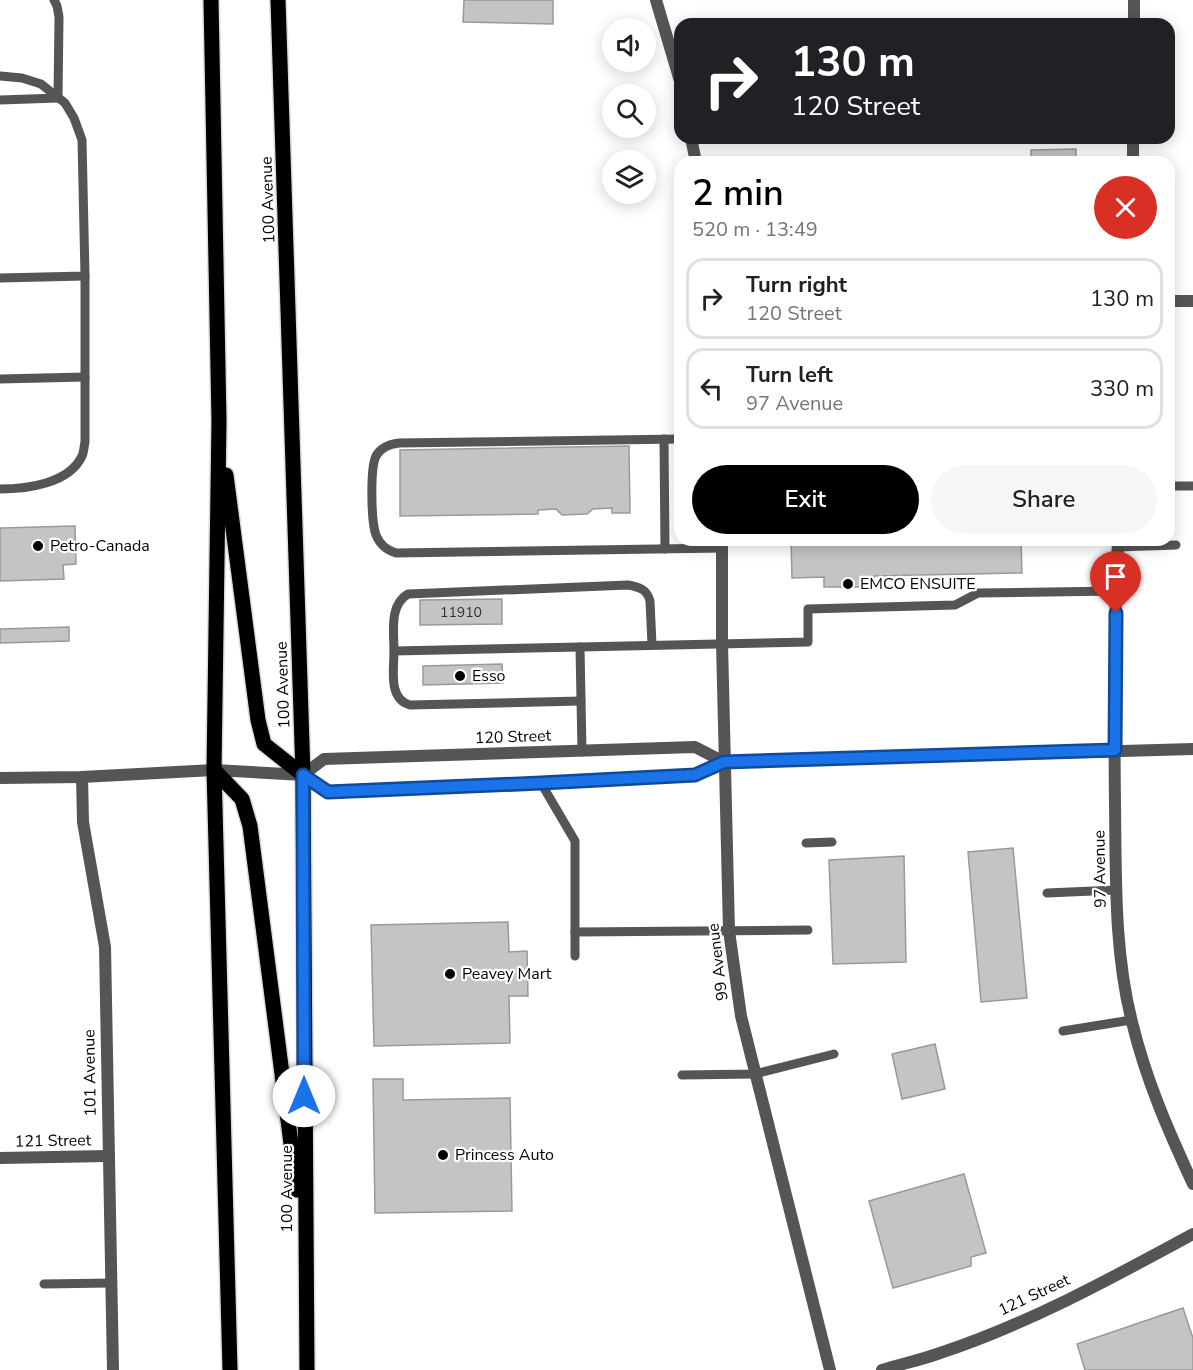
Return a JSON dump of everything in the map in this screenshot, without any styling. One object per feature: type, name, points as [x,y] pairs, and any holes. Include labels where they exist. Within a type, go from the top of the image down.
[{"type":"main road","points":[[211,0],[219,421],[214,770],[230,1370]]},
{"type":"main road","name":"100 Avenue","points":[[278,0],[303,775],[307,1370]]},
{"type":"main road","points":[[219,421],[258,720],[264,744],[303,775]]},
{"type":"main road","points":[[214,770],[242,799],[250,826],[305,1256]]},
{"type":"street","points":[[656,0],[674,53]]},
{"type":"street","points":[[1134,0],[1134,18]]},
{"type":"street","points":[[1175,301],[1193,301]]},
{"type":"street","name":"99 Avenue","points":[[722,546],[724,762],[729,931],[741,1016],[830,1370]]},
{"type":"street","name":"97 Avenue","points":[[1118,546],[1115,750],[1116,890],[1120,954],[1131,1020],[1146,1075],[1193,1184]]},
{"type":"street","name":"120 Street","points":[[724,762],[695,747],[324,759],[303,775],[328,792],[695,775],[724,762],[1193,749]]},
{"type":"street","points":[[0,778],[82,777],[214,770],[303,775]]},
{"type":"street","name":"101 Avenue","points":[[82,777],[83,822],[105,947],[113,1370]]},
{"type":"street","name":"121 Street","points":[[0,1158],[108,1156]]},
{"type":"street","name":"121 Street","points":[[882,1370],[940,1353],[1019,1321],[1124,1272],[1193,1234]]},
{"type":"lane","points":[[54,0],[59,18],[58,98]]},
{"type":"lane","points":[[0,76],[22,78],[41,84],[65,103],[74,118],[82,140],[85,276],[85,442],[82,457],[72,469],[39,486],[0,489]]},
{"type":"lane","points":[[0,100],[58,98]]},
{"type":"lane","points":[[0,278],[85,276]]},
{"type":"lane","points":[[0,379],[85,377]]},
{"type":"lane","points":[[664,439],[665,549]]},
{"type":"lane","points":[[674,439],[399,442],[388,445],[381,449],[372,469],[376,535],[387,550],[396,553],[665,549],[699,546]]},
{"type":"lane","points":[[1175,486],[1193,486]]},
{"type":"lane","points":[[581,701],[410,705],[402,702],[396,696],[394,651],[395,612],[398,604],[408,594],[628,585],[645,590],[648,595],[652,645]]},
{"type":"lane","points":[[394,651],[808,642],[808,609],[955,605],[978,593],[1116,591]]},
{"type":"lane","points":[[580,647],[582,752]]},
{"type":"lane","points":[[541,783],[575,841],[575,956]]},
{"type":"lane","points":[[806,843],[832,842]]},
{"type":"lane","points":[[1047,893],[1116,890]]},
{"type":"lane","points":[[575,932],[808,930]]},
{"type":"lane","points":[[1063,1030],[1131,1020]]},
{"type":"lane","points":[[682,1075],[755,1074],[834,1054]]},
{"type":"lane","points":[[44,1284],[111,1283]]},
{"type":"building","points":[[464,0],[553,0],[553,24],[463,22]]},
{"type":"building","points":[[1076,149],[1076,156],[1031,156],[1031,150]]},
{"type":"building","points":[[629,446],[630,513],[612,513],[612,508],[593,509],[587,514],[562,515],[556,509],[538,510],[538,514],[400,516],[400,450]]},
{"type":"building","name":"Petro-Canada","points":[[75,526],[76,564],[63,565],[64,579],[0,581],[0,528]]},
{"type":"building","points":[[791,546],[1021,546],[1022,573],[874,576],[874,587],[824,587],[824,577],[792,578]]},
{"type":"building","points":[[502,599],[502,624],[420,625],[420,600]]},
{"type":"building","points":[[69,627],[69,641],[0,643],[0,629]]},
{"type":"building","points":[[502,664],[503,683],[423,685],[423,666]]},
{"type":"building","points":[[1013,848],[1027,998],[981,1002],[968,852]]},
{"type":"building","points":[[904,856],[906,962],[833,964],[829,860]]},
{"type":"building","name":"Peavey Mart","points":[[508,922],[509,952],[527,951],[528,996],[509,996],[510,1043],[374,1046],[371,925]]},
{"type":"building","points":[[935,1044],[945,1089],[902,1099],[892,1054]]},
{"type":"building","name":"Princess Auto","points":[[373,1079],[403,1079],[403,1100],[510,1098],[512,1211],[375,1213]]},
{"type":"building","points":[[964,1174],[986,1253],[971,1257],[971,1266],[893,1288],[869,1201]]},
{"type":"building","points":[[1183,1308],[1193,1338],[1193,1370],[1085,1370],[1077,1344]]},
{"type":"place","name":"Petro-Canada","points":[[38,546]]},
{"type":"place","name":"EMCO ENSUITE","points":[[848,584]]},
{"type":"place","name":"Esso","points":[[460,676]]},
{"type":"place","name":"Peavey Mart","points":[[450,974]]},
{"type":"place","name":"Princess Auto","points":[[443,1155]]},
{"type":"route","points":[[304,1096],[303,775],[328,792],[695,775],[724,762],[1115,750],[1116,613]]}]
